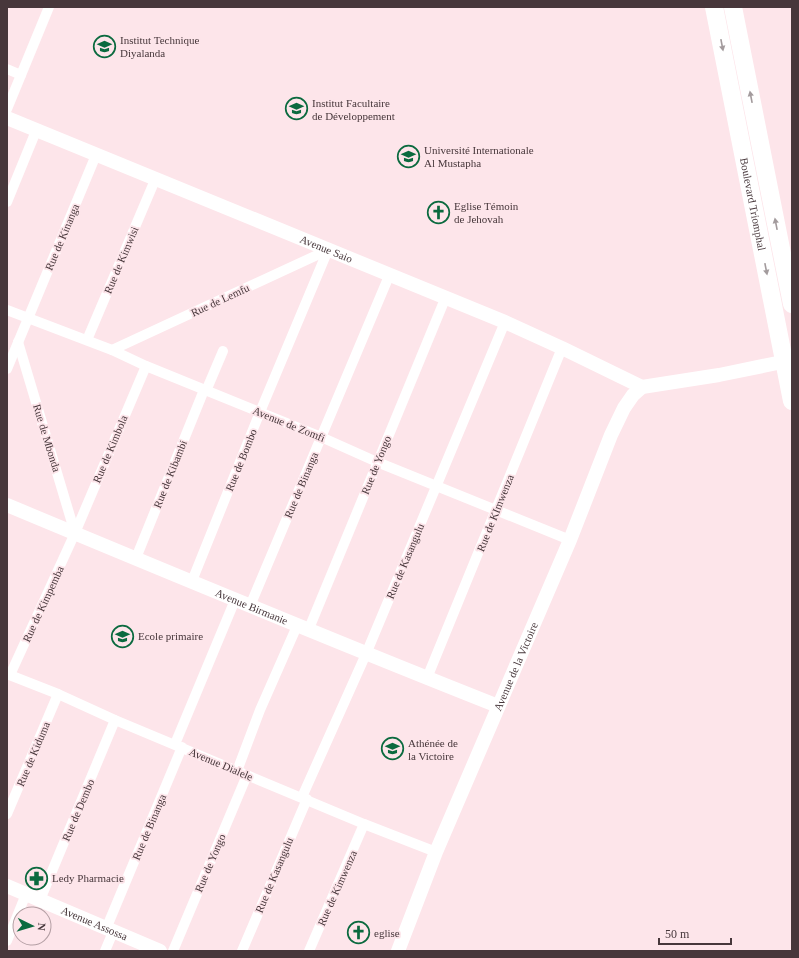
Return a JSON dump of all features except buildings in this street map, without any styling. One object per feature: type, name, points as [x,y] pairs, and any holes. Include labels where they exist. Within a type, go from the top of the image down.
[{"type":"highway","name":"Boulevard Triomphal","points":[[714,7],[788,361],[792,401]]},
{"type":"highway","name":"Boulevard Triomphal","points":[[733,7],[792,304]]},
{"type":"street","points":[[7,109],[49,7]]},
{"type":"street","points":[[7,69],[21,75]]},
{"type":"street","name":"Avenue Saio","points":[[7,118],[154,180],[505,322],[621,375],[642,387]]},
{"type":"street","points":[[7,202],[36,130]]},
{"type":"street","name":"Rue de Kinanga","points":[[7,369],[96,155]]},
{"type":"street","name":"Rue de Kimwisi","points":[[87,340],[154,180]]},
{"type":"street","name":"Rue de Lemfu","points":[[112,350],[328,250]]},
{"type":"street","name":"Rue de Bombo","points":[[192,581],[260,412],[328,250]]},
{"type":"street","name":"Rue de Binanga","points":[[250,606],[389,276]]},
{"type":"street","name":"Rue de Yongo","points":[[237,771],[260,710],[302,628],[377,462],[445,298]]},
{"type":"street","name":"Avenue de Zomfi","points":[[7,310],[112,350],[146,366],[321,437],[377,462],[570,540]]},
{"type":"street","name":"Rue de Kasangulu","points":[[242,951],[304,798],[505,322]]},
{"type":"street","name":"Rue de Mbonda","points":[[18,342],[75,533]]},
{"type":"street","name":"Rue de KImwenza","points":[[427,678],[562,348]]},
{"type":"street","name":"Rue de Kibambi","points":[[136,558],[205,390],[223,351]]},
{"type":"street","points":[[642,387],[719,375],[788,361]]},
{"type":"street","name":"Rue de Kimbola","points":[[75,533],[146,366]]},
{"type":"street","name":"Avenue de la Victoire","points":[[398,951],[436,852],[570,540],[617,422],[624,408],[642,387]]},
{"type":"street","name":"Avenue Birmanie","points":[[7,505],[302,628],[498,706]]},
{"type":"street","name":"Rue de Kimpemba","points":[[8,674],[75,533]]},
{"type":"street","name":"Rue de Binanga","points":[[105,951],[109,930],[235,600]]},
{"type":"street","name":"Avenue Dialele","points":[[8,674],[364,824],[436,852]]},
{"type":"street","name":"Rue de Kiduma","points":[[7,814],[58,694]]},
{"type":"street","name":"Rue de Dembo","points":[[40,900],[116,720]]},
{"type":"street","name":"Rue de Yongo","points":[[173,951],[247,775]]},
{"type":"street","name":"Rue de Kimwenza","points":[[309,951],[364,824]]},
{"type":"street","name":"Avenue Assossa","points":[[7,886],[160,951]]},
{"type":"street","points":[[7,941],[26,894]]},
{"type":"place","name":"Institut Technique Diyalanda","points":[[104,46]]},
{"type":"place","name":"Institut Facultaire de Développement","points":[[296,109]]},
{"type":"place","name":"Université Internationale Al Mustapha","points":[[409,156]]},
{"type":"place","name":"Eglise Témoin de Jehovah","points":[[439,212]]},
{"type":"place","name":"Ecole primaire","points":[[123,636]]},
{"type":"place","name":"Athénée de la Victoire","points":[[393,749]]},
{"type":"place","name":"Ledy Pharmacie","points":[[36,878]]},
{"type":"place","name":"eglise","points":[[358,933]]}]
